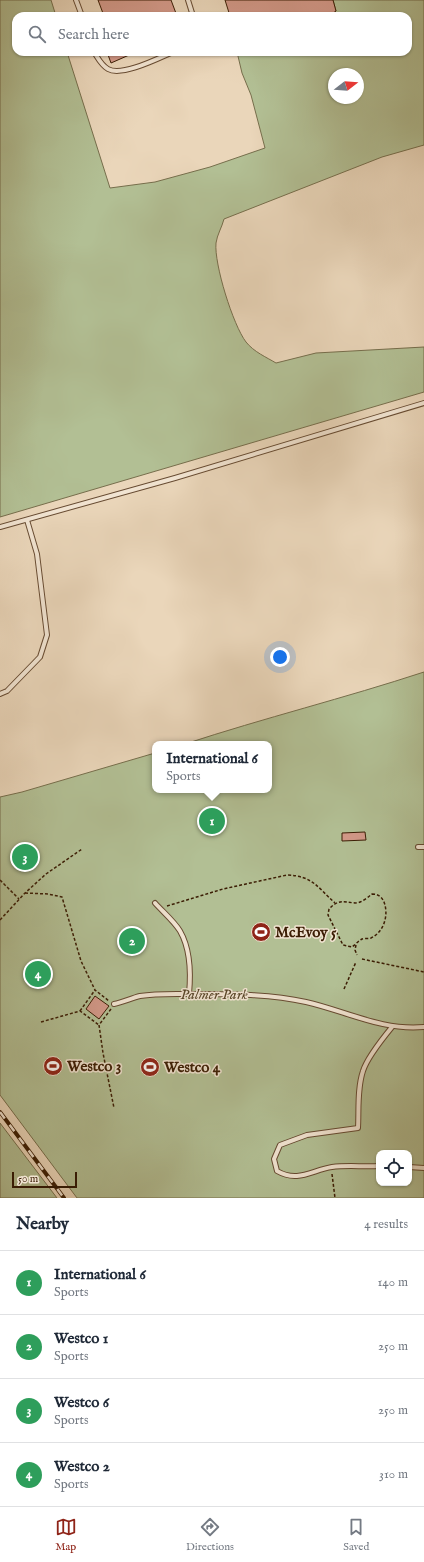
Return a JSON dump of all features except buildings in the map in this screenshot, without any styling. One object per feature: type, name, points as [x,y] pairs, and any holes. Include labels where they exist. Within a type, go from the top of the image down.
[{"type":"lane","points":[[76,0],[80,12]]},
{"type":"lane","points":[[188,0],[192,12]]},
{"type":"lane","points":[[96,56],[101,64],[109,70],[118,71],[130,69],[164,56]]},
{"type":"lane","points":[[0,528],[182,476],[424,403]]},
{"type":"lane","points":[[0,694],[7,692],[40,658],[46,635],[37,554],[27,520]]},
{"type":"lane","points":[[418,847],[424,847]]},
{"type":"lane","points":[[155,903],[180,931],[188,953],[191,973],[189,994]]},
{"type":"lane","points":[[114,1004],[141,996],[245,994],[281,997],[306,1002],[340,1011],[363,1020],[392,1027],[424,1027]]},
{"type":"lane","points":[[376,1166],[331,1167],[305,1175],[286,1176],[277,1171],[274,1159],[280,1145],[307,1135],[358,1128],[360,1088],[363,1071],[380,1041],[392,1027]]},
{"type":"lane","points":[[412,1167],[424,1168]]},
{"type":"path","points":[[0,920],[25,893],[46,874],[82,849]]},
{"type":"path","points":[[160,908],[223,889],[287,875],[298,875],[310,879],[335,903]]},
{"type":"path","points":[[0,880],[19,899]]},
{"type":"path","points":[[25,893],[48,894],[62,897],[81,961],[94,990],[114,1004],[99,1025],[114,1108]]},
{"type":"path","points":[[352,947],[362,939],[370,938],[380,930],[386,915],[384,901],[377,894],[372,894],[361,902],[356,903],[347,901],[335,903],[329,909],[328,915],[343,945],[352,947],[357,955]]},
{"type":"path","points":[[355,950],[356,944]]},
{"type":"path","points":[[362,959],[424,972]]},
{"type":"path","points":[[344,988],[356,962]]},
{"type":"path","points":[[42,1022],[80,1011],[94,990]]},
{"type":"path","points":[[80,1011],[99,1025]]},
{"type":"path","points":[[331,1172],[335,1198]]},
{"type":"green space","points":[[0,0],[51,0],[55,12],[12,12],[12,56],[68,56],[110,188],[155,182],[210,167],[265,148],[251,95],[242,73],[238,56],[412,56],[412,12],[335,12],[336,11],[333,0],[424,0],[424,145],[382,157],[224,219],[217,237],[216,253],[225,294],[241,334],[249,346],[276,363],[316,353],[424,347],[424,392],[0,517]]},
{"type":"green space","name":"Palmer Park","points":[[424,672],[424,1198],[77,1198],[0,1095],[0,797],[152,754],[152,793],[272,793],[272,741],[194,741]]},
{"type":"green space","points":[[0,1123],[57,1198],[0,1198]]},
{"type":"railway","points":[[0,1112],[64,1198]]},
{"type":"place","name":"International 6","points":[[212,821]]},
{"type":"place","name":"Westco 6","points":[[25,857]]},
{"type":"place","name":"McEvoy 5","points":[[261,932]]},
{"type":"place","name":"Westco 1","points":[[132,941]]},
{"type":"place","name":"Westco 2","points":[[38,974]]},
{"type":"place","name":"Westco 3","points":[[53,1066]]},
{"type":"place","name":"Westco 4","points":[[150,1067]]}]
